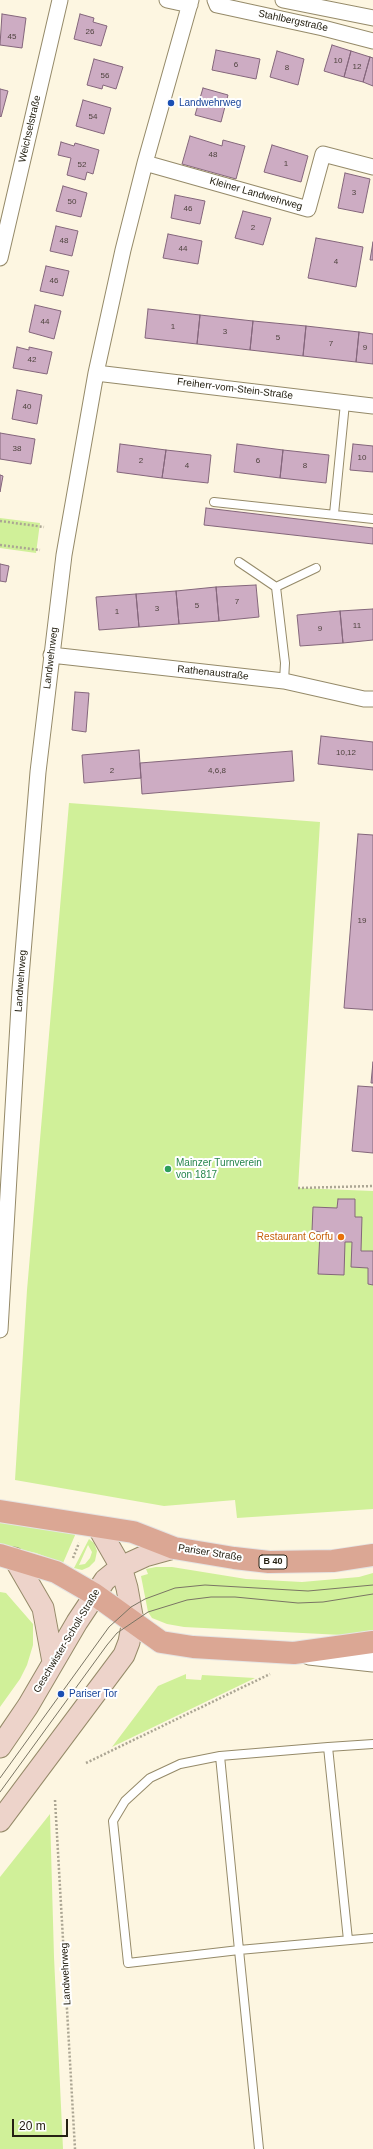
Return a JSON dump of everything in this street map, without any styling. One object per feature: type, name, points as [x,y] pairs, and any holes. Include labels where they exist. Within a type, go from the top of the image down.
[{"type":"main road","name":"Pariser Straße","points":[[0,1510],[133,1532],[174,1548],[269,1562],[333,1561],[373,1555]]},
{"type":"main road","points":[[0,1821],[124,1655],[133,1621],[121,1567],[98,1527]]},
{"type":"main road","name":"Geschwister-Scholl-Straße","points":[[0,1747],[28,1706],[94,1594],[105,1580],[121,1567],[145,1556],[174,1548]]},
{"type":"main road","points":[[7,1557],[56,1572],[94,1594],[161,1642]]},
{"type":"main road","points":[[7,1557],[43,1608],[53,1662]]},
{"type":"main road","points":[[124,1655],[146,1645],[161,1642],[193,1648],[294,1653],[373,1642]]},
{"type":"street","name":"Weichselstraße","points":[[0,258],[60,0]]},
{"type":"street","points":[[167,0],[190,3]]},
{"type":"street","name":"Stahlbergstraße","points":[[215,0],[217,5],[323,28],[373,41]]},
{"type":"street","name":"Stahlbergstraße","points":[[283,0],[373,18]]},
{"type":"street","name":"Landwehrweg","points":[[0,1330],[20,989],[38,772],[64,555],[96,373],[145,163],[190,3]]},
{"type":"street","name":"Kleiner Landwehrweg","points":[[145,163],[308,209],[323,154],[373,168]]},
{"type":"street","name":"Freiherr-vom-Stein-Straße","points":[[96,373],[373,406]]},
{"type":"street","name":"Rathenaustraße","points":[[51,655],[284,681],[364,699],[373,699]]},
{"type":"street","points":[[294,1653],[373,1662]]},
{"type":"lane","points":[[334,514],[345,403]]},
{"type":"lane","points":[[214,502],[373,518]]},
{"type":"lane","points":[[239,562],[276,587],[285,663],[284,681]]},
{"type":"lane","points":[[276,587],[316,568]]},
{"type":"lane","points":[[373,1744],[220,1756],[180,1764],[150,1778],[125,1801],[113,1821],[128,1963],[239,1950],[373,1938]]},
{"type":"lane","points":[[328,1747],[348,1940]]},
{"type":"lane","points":[[220,1756],[258,2149]]},
{"type":"path","points":[[0,521],[44,527]]},
{"type":"path","points":[[0,545],[40,550]]},
{"type":"path","points":[[298,1188],[373,1186]]},
{"type":"path","points":[[72,1560],[80,1541]]},
{"type":"path","points":[[86,1763],[270,1674]]},
{"type":"path","name":"Landwehrweg","points":[[55,1800],[75,2149]]},
{"type":"green space","points":[[0,518],[40,523],[36,553],[0,548]]},
{"type":"green space","name":"Mainzer Turnverein von 1817","points":[[69,803],[320,822],[298,1188],[373,1191],[373,1509],[237,1518],[235,1500],[164,1506],[15,1480],[27,1290]]},
{"type":"green space","points":[[0,1520],[76,1533],[63,1563],[36,1553],[0,1545]]},
{"type":"green space","points":[[89,1539],[94,1543],[97,1551],[95,1561],[89,1567],[82,1570],[74,1568]],"holes":[[[88,1545],[92,1552],[90,1558],[85,1564],[79,1565]]]},
{"type":"green space","points":[[156,1567],[172,1567],[246,1579],[302,1582],[359,1577],[373,1573],[373,1630],[342,1635],[184,1627],[167,1624],[152,1618],[148,1612],[141,1576],[148,1574],[146,1569]]},
{"type":"green space","points":[[0,1592],[6,1593],[33,1624],[33,1645],[27,1665],[20,1679],[0,1707]]},
{"type":"green space","points":[[186,1674],[186,1679],[201,1680],[202,1675],[255,1678],[112,1747],[158,1686]]},
{"type":"green space","points":[[50,1814],[54,1957],[63,2149],[0,2149],[0,1877]]},
{"type":"building","points":[[2,14],[26,18],[22,48],[0,45]]},
{"type":"building","points":[[80,14],[94,18],[93,22],[107,26],[101,46],[74,39]]},
{"type":"building","points":[[332,45],[351,51],[344,77],[324,71]]},
{"type":"building","points":[[216,50],[260,59],[256,79],[212,70]]},
{"type":"building","points":[[277,51],[304,59],[298,85],[270,77]]},
{"type":"building","points":[[351,51],[370,57],[363,82],[344,77]]},
{"type":"building","points":[[370,57],[373,58],[373,86],[363,82]]},
{"type":"building","points":[[94,59],[123,67],[116,89],[103,85],[102,89],[87,85]]},
{"type":"building","points":[[203,88],[228,95],[221,122],[195,115]]},
{"type":"building","points":[[0,89],[8,91],[1,117],[0,116]]},
{"type":"building","points":[[83,100],[111,108],[104,134],[76,126]]},
{"type":"building","points":[[190,136],[222,146],[223,140],[245,146],[236,179],[182,164]]},
{"type":"building","points":[[61,142],[74,146],[75,143],[99,150],[93,174],[87,172],[85,180],[67,175],[71,158],[58,155]]},
{"type":"building","points":[[272,145],[308,156],[301,182],[264,172]]},
{"type":"building","points":[[345,173],[370,179],[363,213],[338,208]]},
{"type":"building","points":[[63,186],[87,193],[81,217],[56,211]]},
{"type":"building","points":[[175,195],[205,201],[200,224],[171,218]]},
{"type":"building","points":[[243,211],[271,218],[263,245],[235,238]]},
{"type":"building","points":[[56,226],[78,231],[72,256],[50,251]]},
{"type":"building","points":[[168,234],[202,241],[198,264],[163,258]]},
{"type":"building","points":[[316,238],[363,247],[356,287],[308,278]]},
{"type":"building","points":[[373,242],[373,260],[370,260]]},
{"type":"building","points":[[46,266],[69,271],[63,296],[40,291]]},
{"type":"building","points":[[35,305],[61,311],[54,339],[29,332]]},
{"type":"building","points":[[148,309],[200,315],[197,344],[145,338]]},
{"type":"building","points":[[200,315],[253,321],[250,350],[197,344]]},
{"type":"building","points":[[253,321],[306,326],[303,356],[250,350]]},
{"type":"building","points":[[306,326],[359,332],[356,362],[303,356]]},
{"type":"building","points":[[359,332],[373,334],[373,364],[356,362]]},
{"type":"building","points":[[17,347],[29,350],[29,347],[52,352],[47,374],[13,368]]},
{"type":"building","points":[[17,390],[42,395],[37,424],[12,419]]},
{"type":"building","points":[[0,433],[35,439],[31,464],[0,459]]},
{"type":"building","points":[[120,444],[166,450],[162,478],[117,472]]},
{"type":"building","points":[[237,444],[283,450],[280,478],[234,472]]},
{"type":"building","points":[[353,444],[373,446],[373,472],[350,470]]},
{"type":"building","points":[[166,450],[211,455],[208,483],[162,478]]},
{"type":"building","points":[[283,450],[329,455],[326,483],[280,478]]},
{"type":"building","points":[[0,475],[3,476],[0,492]]},
{"type":"building","points":[[206,508],[373,528],[373,544],[204,525]]},
{"type":"building","points":[[0,564],[9,566],[6,582],[0,581]]},
{"type":"building","points":[[256,585],[259,617],[219,621],[216,587]]},
{"type":"building","points":[[216,587],[219,621],[179,624],[176,591]]},
{"type":"building","points":[[176,591],[179,624],[139,627],[136,594]]},
{"type":"building","points":[[136,594],[139,627],[99,630],[96,597]]},
{"type":"building","points":[[373,609],[373,640],[343,643],[340,611]]},
{"type":"building","points":[[340,611],[343,643],[300,646],[297,615]]},
{"type":"building","points":[[75,692],[89,693],[86,732],[72,730]]},
{"type":"building","points":[[321,736],[373,742],[373,770],[318,764]]},
{"type":"building","points":[[139,750],[141,778],[84,783],[82,755]]},
{"type":"building","points":[[292,751],[294,781],[142,794],[140,763]]},
{"type":"building","points":[[358,834],[373,835],[373,1010],[344,1008]]},
{"type":"building","points":[[373,1062],[373,1083],[371,1083]]},
{"type":"building","points":[[358,1086],[373,1087],[373,1153],[352,1151]]},
{"type":"building","name":"Restaurant Corfu","points":[[338,1199],[355,1199],[355,1217],[362,1217],[361,1251],[373,1251],[373,1285],[368,1284],[368,1268],[351,1267],[352,1242],[345,1242],[344,1275],[318,1274],[320,1232],[312,1231],[313,1207],[337,1208]]},
{"type":"tram line","points":[[0,1778],[109,1627],[131,1607],[145,1599],[175,1588],[205,1585],[308,1591],[373,1585]]},
{"type":"tram line","points":[[0,1792],[107,1645],[117,1633],[148,1612],[187,1600],[211,1597],[235,1597],[298,1603],[323,1602],[373,1594]]},
{"type":"place","name":"Landwehrweg","points":[[171,103]]},
{"type":"place","name":"Mainzer Turnverein von 1817","points":[[168,1169]]},
{"type":"place","name":"Restaurant Corfu","points":[[341,1237]]},
{"type":"place","name":"Pariser Tor","points":[[61,1694]]}]
